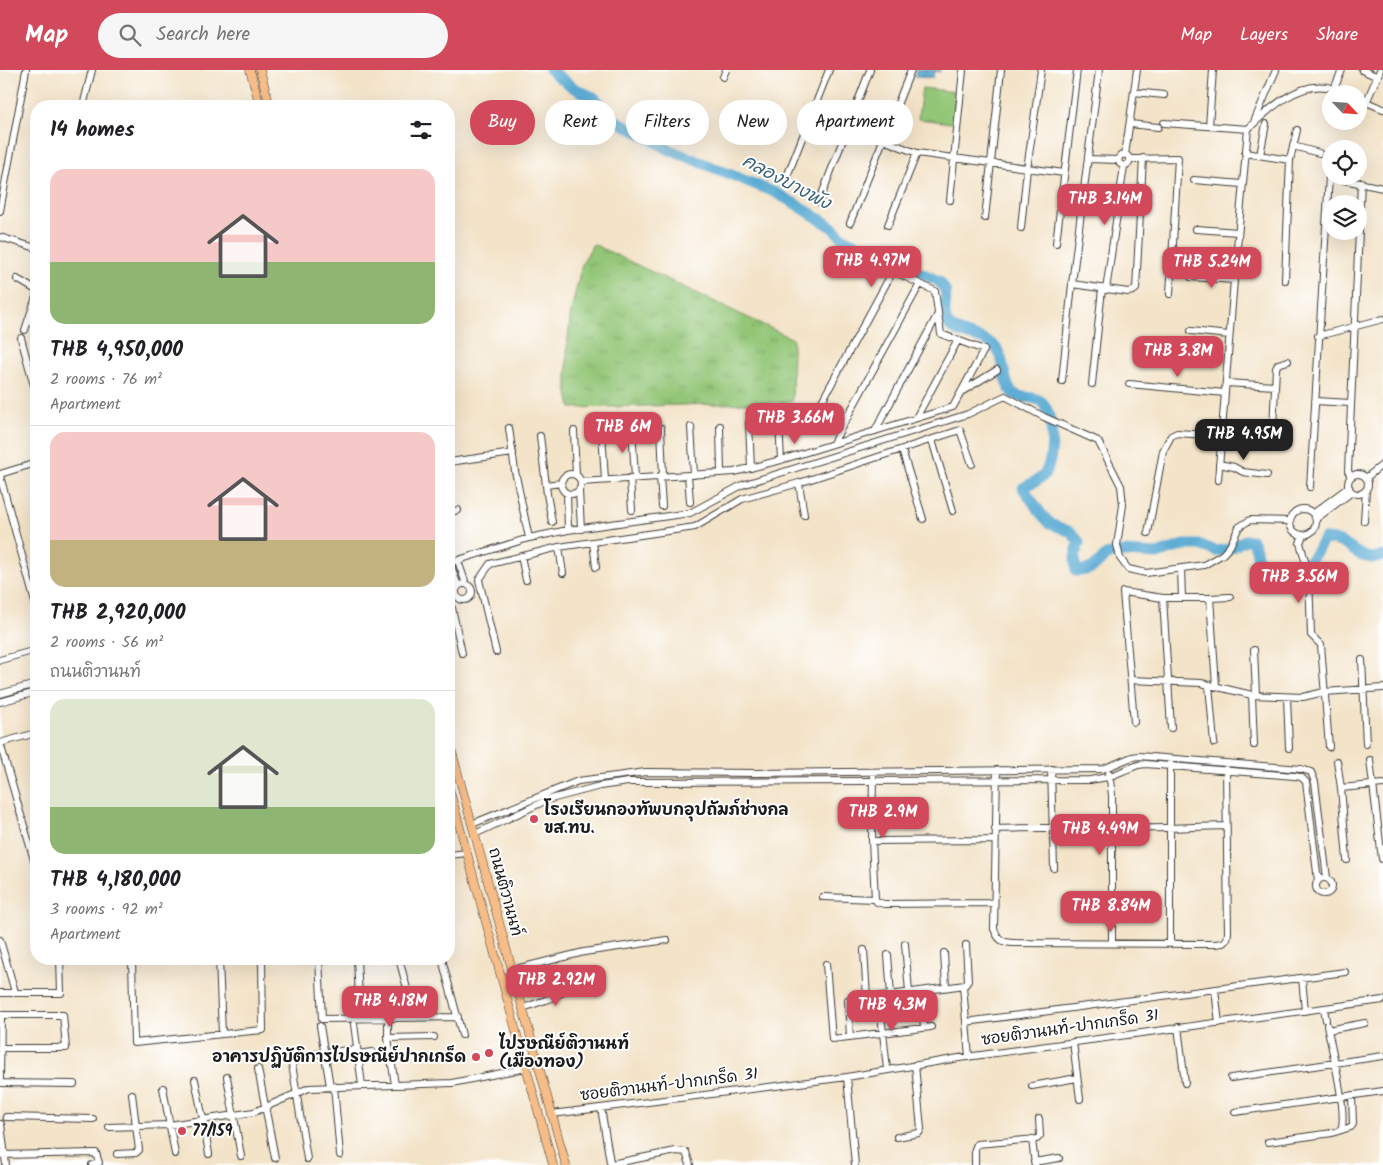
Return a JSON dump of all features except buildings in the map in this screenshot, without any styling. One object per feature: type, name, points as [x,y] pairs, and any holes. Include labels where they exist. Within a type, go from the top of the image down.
[{"type":"main road","points":[[250,70],[258,100]]},
{"type":"main road","points":[[260,70],[268,100]]},
{"type":"main road","name":"ถนนติวานนท์","points":[[455,763],[566,1165]]},
{"type":"main road","name":"ถนนติวานนท์","points":[[455,810],[553,1165]]},
{"type":"main road","points":[[463,840],[475,835]]},
{"type":"main road","points":[[539,1116],[552,1114]]},
{"type":"street","points":[[0,211],[26,70]]},
{"type":"street","points":[[84,100],[92,70]]},
{"type":"street","points":[[723,77],[726,70]]},
{"type":"street","points":[[817,100],[829,70]]},
{"type":"street","points":[[858,100],[870,70]]},
{"type":"street","points":[[899,100],[911,70]]},
{"type":"street","points":[[950,200],[963,70]]},
{"type":"street","points":[[985,218],[1001,70]]},
{"type":"street","points":[[1021,228],[1041,70]]},
{"type":"street","points":[[1056,243],[1077,70]]},
{"type":"street","points":[[1062,381],[1072,284],[1100,70]]},
{"type":"street","points":[[1092,384],[1104,289],[1124,166],[1129,162],[1127,157],[1137,70]]},
{"type":"street","points":[[1209,126],[1213,70]]},
{"type":"street","points":[[1218,480],[1245,154],[1250,127],[1276,70]]},
{"type":"street","points":[[1336,85],[1342,70]]},
{"type":"street","points":[[1362,70],[1380,72],[1368,99]]},
{"type":"street","points":[[1130,124],[1250,127],[1283,99],[1302,90],[1322,87]]},
{"type":"street","points":[[1134,92],[1164,94]]},
{"type":"street","points":[[1368,104],[1383,109]]},
{"type":"street","points":[[1260,156],[1266,124]]},
{"type":"street","points":[[1285,280],[1290,160],[1296,130]]},
{"type":"street","points":[[786,179],[799,145]]},
{"type":"street","points":[[819,202],[841,145]]},
{"type":"street","points":[[850,223],[881,145]]},
{"type":"street","points":[[896,145],[917,153],[1064,173]]},
{"type":"street","points":[[1293,146],[1319,153]]},
{"type":"street","points":[[888,225],[917,153]]},
{"type":"street","points":[[1245,154],[1290,160]]},
{"type":"street","points":[[1088,159],[1118,160],[1119,157],[1178,158],[1170,294]]},
{"type":"street","points":[[1072,284],[1133,291],[1136,288],[1143,158]]},
{"type":"street","points":[[1118,160],[1119,164],[1124,166]]},
{"type":"street","points":[[1194,180],[1242,184]]},
{"type":"street","points":[[1367,184],[1383,188]]},
{"type":"street","points":[[1310,487],[1328,185]]},
{"type":"street","points":[[1196,229],[1238,232]]},
{"type":"street","points":[[0,237],[30,246]]},
{"type":"street","points":[[1351,476],[1348,471],[1358,240]]},
{"type":"street","points":[[581,482],[721,473],[751,468],[953,407],[984,350],[941,334],[935,291],[893,271],[821,403],[848,417]]},
{"type":"street","points":[[1191,277],[1234,280]]},
{"type":"street","points":[[17,279],[30,287]]},
{"type":"street","points":[[833,443],[920,284]]},
{"type":"street","points":[[875,431],[938,314]]},
{"type":"street","points":[[25,330],[30,315]]},
{"type":"street","points":[[1318,336],[1383,319]]},
{"type":"street","points":[[1191,331],[1230,335]]},
{"type":"street","points":[[22,338],[30,369]]},
{"type":"street","points":[[916,418],[958,340]]},
{"type":"street","points":[[1273,428],[1277,366],[1288,361]]},
{"type":"street","points":[[962,391],[997,370]]},
{"type":"street","points":[[1226,383],[1275,386]]},
{"type":"street","points":[[1129,384],[1225,393]]},
{"type":"street","points":[[455,561],[529,538],[568,530],[690,513],[742,485],[968,414],[1005,396],[1047,419],[1098,442],[1121,486],[1123,504],[1116,545],[1120,558],[1128,569],[1146,573],[1204,565],[1222,554],[1230,546],[1239,526],[1250,520],[1290,521]]},
{"type":"street","points":[[1315,401],[1351,403]]},
{"type":"street","points":[[778,422],[781,460]]},
{"type":"street","points":[[749,423],[751,468]]},
{"type":"street","points":[[720,426],[721,473]]},
{"type":"street","points":[[690,502],[691,427]]},
{"type":"street","points":[[509,428],[529,538]]},
{"type":"street","points":[[632,428],[632,510]]},
{"type":"street","points":[[661,428],[662,506]]},
{"type":"street","points":[[455,604],[459,600],[469,599],[472,589],[490,564],[559,547],[695,527],[742,500],[960,430],[972,464]]},
{"type":"street","points":[[574,431],[576,475],[581,482],[579,491],[581,529]]},
{"type":"street","points":[[602,432],[606,480]]},
{"type":"street","points":[[1148,533],[1163,451],[1171,436],[1177,433],[1222,436]]},
{"type":"street","points":[[540,436],[552,522]]},
{"type":"street","points":[[932,440],[953,511]]},
{"type":"street","points":[[902,450],[924,518]]},
{"type":"street","points":[[455,461],[513,453]]},
{"type":"street","points":[[1219,464],[1234,466],[1243,472],[1267,475]]},
{"type":"street","points":[[1366,478],[1383,464]]},
{"type":"street","points":[[30,465],[0,475],[30,584]]},
{"type":"street","points":[[1364,521],[1368,484],[1366,478],[1357,474],[1351,476],[1348,481],[1351,489],[1358,494],[1366,490]]},
{"type":"street","points":[[561,483],[566,475],[576,475]]},
{"type":"street","points":[[561,483],[567,493],[573,494],[579,491]]},
{"type":"street","points":[[546,485],[561,483]]},
{"type":"street","points":[[799,483],[804,515]]},
{"type":"street","points":[[1315,515],[1351,489]]},
{"type":"street","points":[[567,493],[568,530]]},
{"type":"street","points":[[1298,509],[1308,509],[1315,515],[1317,522],[1311,533],[1303,535],[1295,532],[1291,527],[1290,521],[1292,514],[1298,509]]},
{"type":"street","points":[[1303,535],[1300,543],[1308,574],[1311,635],[1321,645],[1329,748]]},
{"type":"street","points":[[593,542],[596,567]]},
{"type":"street","points":[[559,547],[563,573]]},
{"type":"street","points":[[521,556],[526,580]]},
{"type":"street","points":[[458,560],[466,584],[472,589]]},
{"type":"street","points":[[1181,568],[1182,598]]},
{"type":"street","points":[[455,578],[458,586],[455,593],[459,600]]},
{"type":"street","points":[[478,580],[496,652]]},
{"type":"street","points":[[458,586],[466,584]]},
{"type":"street","points":[[1134,722],[1123,592],[1163,598],[1230,597]]},
{"type":"street","points":[[1163,598],[1171,728]]},
{"type":"street","points":[[1210,598],[1214,743]]},
{"type":"street","points":[[455,627],[462,653]]},
{"type":"street","points":[[1254,650],[1254,745]]},
{"type":"street","points":[[0,660],[30,652]]},
{"type":"street","points":[[1362,660],[1366,744]]},
{"type":"street","points":[[1131,680],[1213,685],[1254,695],[1287,697],[1303,697],[1324,692],[1383,688]]},
{"type":"street","points":[[0,694],[30,686]]},
{"type":"street","points":[[0,702],[30,694]]},
{"type":"street","points":[[1287,697],[1289,748]]},
{"type":"street","points":[[30,735],[0,743],[30,846]]},
{"type":"street","points":[[472,824],[578,781],[646,772],[1104,769],[1132,757],[1226,767],[1301,778],[1306,782],[1318,881],[1317,889],[1326,893],[1330,891],[1332,886],[1331,881],[1327,878],[1315,782],[1311,772],[1301,768],[1226,767]]},
{"type":"street","points":[[1370,760],[1382,860]]},
{"type":"street","points":[[1337,761],[1347,860]]},
{"type":"street","points":[[475,835],[547,800],[600,786],[628,782],[1090,780],[1110,776],[1138,765],[1170,762]]},
{"type":"street","points":[[1170,762],[1170,944]]},
{"type":"street","points":[[1108,767],[1110,776],[1112,943]]},
{"type":"street","points":[[997,770],[994,929],[997,938],[1004,942],[1215,944],[1227,939],[1226,767]]},
{"type":"street","points":[[1051,769],[1054,868]]},
{"type":"street","points":[[919,771],[920,781]]},
{"type":"street","points":[[873,772],[872,841],[875,899]]},
{"type":"street","points":[[1341,788],[1383,784]]},
{"type":"street","points":[[995,829],[1226,826]]},
{"type":"street","points":[[872,841],[995,840]]},
{"type":"street","points":[[455,854],[467,853]]},
{"type":"street","points":[[1318,881],[1322,878],[1327,878]]},
{"type":"street","points":[[822,896],[875,899],[877,902],[884,904],[994,903]]},
{"type":"street","points":[[0,940],[15,992]]},
{"type":"street","points":[[512,970],[584,952],[667,940]]},
{"type":"street","points":[[905,944],[909,992]]},
{"type":"street","points":[[864,950],[867,998],[967,984],[966,945]]},
{"type":"street","points":[[944,953],[946,987]]},
{"type":"street","points":[[888,955],[891,995]]},
{"type":"street","points":[[826,964],[832,1039],[928,1027],[920,991]]},
{"type":"street","points":[[0,993],[61,993],[60,965]]},
{"type":"street","points":[[132,965],[134,1043],[263,1030],[262,965]]},
{"type":"street","points":[[219,965],[222,1034]]},
{"type":"street","points":[[319,965],[322,1019],[458,1017]]},
{"type":"street","points":[[357,965],[360,1018]]},
{"type":"street","points":[[400,965],[415,1018]]},
{"type":"street","points":[[444,965],[462,1036]]},
{"type":"street","points":[[966,1022],[1344,972]]},
{"type":"street","points":[[1302,978],[1305,1011]]},
{"type":"street","points":[[523,1008],[554,997],[579,983]]},
{"type":"street","points":[[963,986],[969,1057]]},
{"type":"street","points":[[1215,990],[1219,1023]]},
{"type":"street","points":[[879,997],[887,1070]]},
{"type":"street","points":[[848,1000],[850,1037]]},
{"type":"street","name":"ซอยติวานนท์-ปากเกร็ด 31","points":[[552,1114],[847,1077],[1073,1042],[1383,1000]]},
{"type":"street","points":[[1324,1009],[1340,1096],[1343,1123],[1340,1130]]},
{"type":"street","points":[[0,1048],[66,1048],[63,1015],[1,1015],[0,1048],[0,1079]]},
{"type":"street","points":[[388,1023],[388,1038],[396,1085]]},
{"type":"street","points":[[1327,1025],[1365,1023]]},
{"type":"street","points":[[354,1024],[362,1085]]},
{"type":"street","points":[[320,1026],[324,1054],[332,1086],[340,1155]]},
{"type":"street","points":[[1178,1027],[1185,1083]]},
{"type":"street","points":[[388,1038],[434,1037]]},
{"type":"street","points":[[1073,1042],[1080,1099]]},
{"type":"street","points":[[308,1055],[372,1052]]},
{"type":"street","points":[[1231,1078],[1383,1056]]},
{"type":"street","points":[[292,1064],[307,1159]]},
{"type":"street","points":[[897,1137],[919,1133],[921,1129],[915,1065]]},
{"type":"street","points":[[109,1127],[169,1125],[254,1112],[309,1088],[452,1083],[526,1068]]},
{"type":"street","points":[[258,1069],[276,1158]]},
{"type":"street","points":[[227,1077],[241,1156]]},
{"type":"street","points":[[847,1077],[855,1165]]},
{"type":"street","points":[[1032,1086],[1077,1078]]},
{"type":"street","points":[[194,1080],[203,1119],[208,1154]]},
{"type":"street","points":[[0,1083],[74,1084]]},
{"type":"street","points":[[163,1088],[175,1154]]},
{"type":"street","points":[[1235,1112],[1383,1091]]},
{"type":"street","points":[[117,1154],[132,1154],[138,1151],[137,1126],[132,1094]]},
{"type":"street","points":[[1268,1142],[1332,1133],[1351,1127],[1353,1124],[1352,1095]]},
{"type":"street","points":[[601,1108],[610,1162],[612,1164],[676,1151],[686,1152],[690,1165]]},
{"type":"street","points":[[0,1112],[6,1117],[93,1119]]},
{"type":"street","points":[[6,1117],[5,1122],[1,1124],[2,1154],[6,1165]]},
{"type":"street","points":[[975,1165],[975,1149],[977,1144],[1037,1139],[1040,1136],[1039,1119]]},
{"type":"street","points":[[1032,1140],[1034,1163],[1059,1158]]},
{"type":"street","points":[[2,1154],[96,1153],[99,1163],[92,1165]]},
{"type":"green space","points":[[922,88],[956,92],[952,123],[918,119]]},
{"type":"green space","points":[[593,244],[793,339],[792,402],[571,408],[567,388],[567,347],[571,311],[582,264]]},
{"type":"water","points":[[916,70],[940,70],[940,72],[934,71],[933,78],[915,77]]},
{"type":"waterway","name":"คลองบางพัง","points":[[550,70],[574,88],[595,98],[617,121],[670,150],[776,193],[832,227],[843,238],[939,281],[945,290],[945,316],[948,324],[958,331],[988,341],[993,345],[1000,355],[1006,380],[1011,391],[1018,396],[1034,398],[1042,402],[1046,409],[1052,439],[1050,460],[1043,476],[1023,488],[1042,515],[1051,524],[1071,532],[1079,542],[1075,557],[1076,571],[1093,567],[1106,555],[1123,552],[1157,554],[1184,545],[1200,545],[1216,551],[1229,549],[1245,540],[1252,540],[1258,562],[1276,565],[1298,566],[1308,562],[1324,539],[1339,541],[1365,557],[1383,556]]},
{"type":"place","name":"โรงเรียนกองทัพบกอุปถัมภ์ช่างกล ขส.ทบ.","points":[[534,819]]},
{"type":"place","name":"ไปรษณีย์ติวานนท์ (เมืองทอง)","points":[[489,1053]]},
{"type":"place","name":"อาคารปฏิบัติการไปรษณีย์ปากเกร็ด","points":[[476,1057]]},
{"type":"place","name":"77/159","points":[[182,1131]]}]
